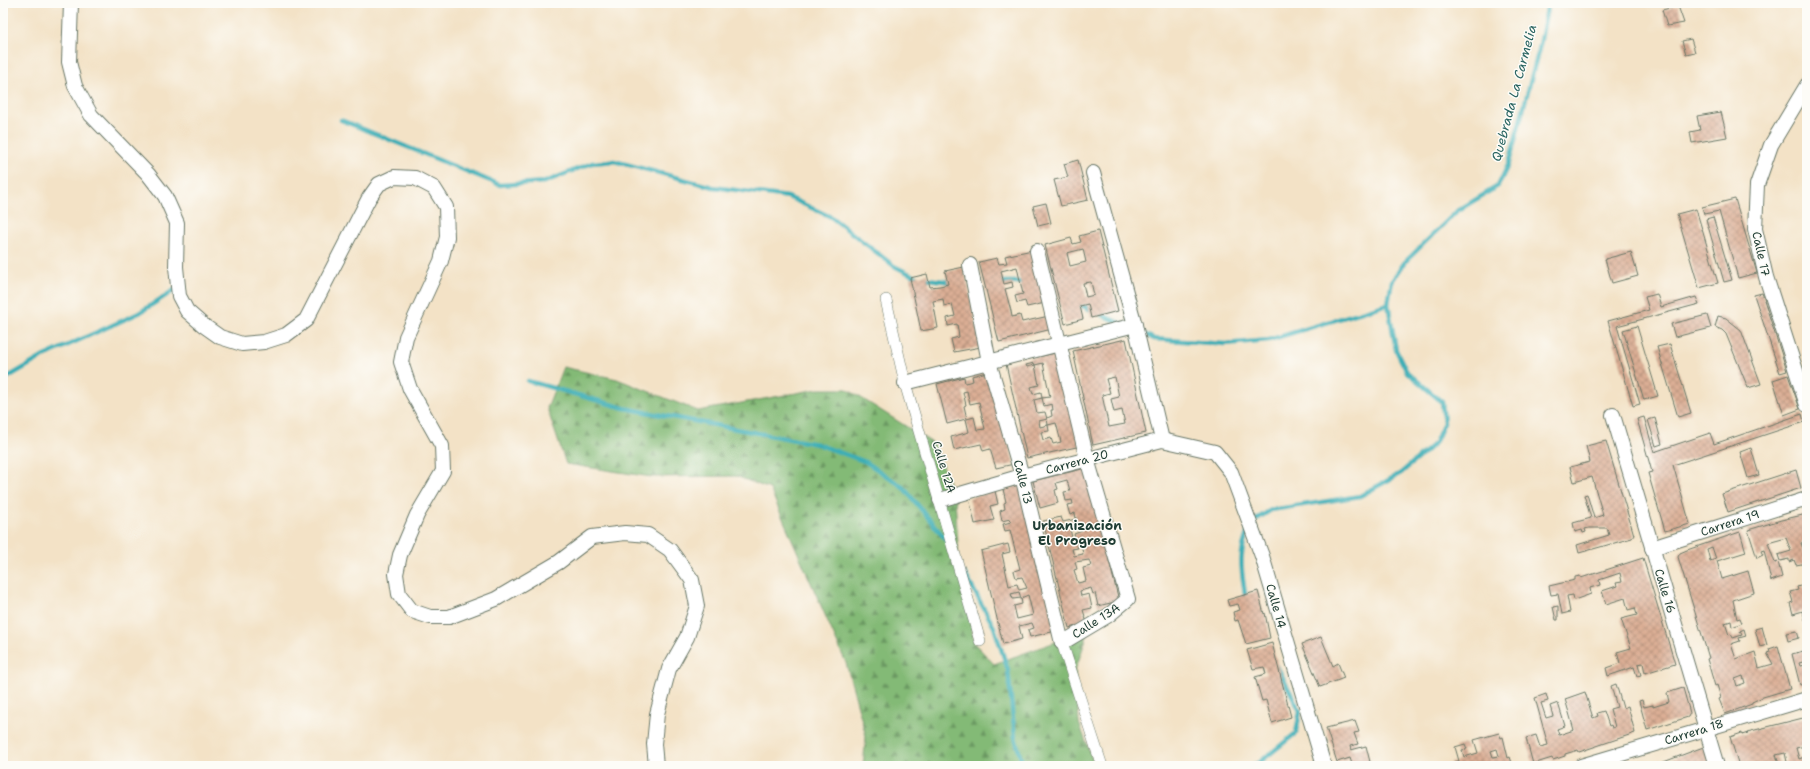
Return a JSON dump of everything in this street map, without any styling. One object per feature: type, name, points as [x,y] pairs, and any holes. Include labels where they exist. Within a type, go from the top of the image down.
[{"type":"street","points":[[71,3],[69,62],[75,86],[91,115],[148,174],[165,196],[177,223],[176,267],[179,296],[187,311],[220,337],[242,344],[264,342],[286,335],[306,320],[370,198],[379,184],[394,177],[415,178],[434,188],[446,207],[447,237],[441,261],[406,337],[401,362],[410,389],[442,446],[444,470],[417,515],[400,554],[396,574],[399,594],[412,611],[430,617],[449,617],[496,599],[559,562],[592,537],[625,533],[648,535],[670,550],[692,580],[697,606],[687,637],[669,669],[657,714],[654,744],[656,766]]},
{"type":"street","name":"Calle 17","points":[[1807,85],[1771,145],[1757,184],[1755,229],[1766,277],[1807,405]]},
{"type":"street","points":[[1093,173],[1135,325],[1162,440]]},
{"type":"street","points":[[1037,251],[1058,344],[1087,459]]},
{"type":"street","name":"Calle 13","points":[[970,265],[989,362],[1022,476],[1062,643],[1102,766]]},
{"type":"street","name":"Calle 12A","points":[[886,300],[905,383],[980,641]]},
{"type":"street","points":[[905,383],[1135,325]]},
{"type":"street","name":"Calle 16","points":[[1613,415],[1717,766]]},
{"type":"street","name":"Carrera 20","points":[[940,500],[1022,476],[1162,440],[1215,452]]},
{"type":"street","name":"Calle 14","points":[[1215,452],[1231,472],[1262,556],[1324,766]]},
{"type":"street","name":"Calle 13A","points":[[1062,643],[1109,615],[1128,599],[1087,459]]},
{"type":"street","name":"Carrera 19","points":[[1652,548],[1807,499]]},
{"type":"street","name":"Carrera 18","points":[[1581,766],[1807,699]]},
{"type":"green space","points":[[563,367],[617,379],[698,411],[818,389],[847,389],[934,444],[955,498],[960,577],[975,644],[994,664],[1089,630],[1075,671],[1079,723],[1095,766],[863,766],[866,736],[846,663],[770,489],[736,476],[652,477],[566,464],[547,408]]},
{"type":"building","points":[[1678,6],[1684,23],[1667,26],[1662,10]]},
{"type":"building","points":[[1691,39],[1695,52],[1686,54],[1682,41]]},
{"type":"building","points":[[1721,112],[1727,137],[1692,143],[1690,132],[1700,130],[1697,116]]},
{"type":"building","points":[[1078,160],[1088,200],[1061,206],[1054,180],[1068,177],[1064,164]]},
{"type":"building","points":[[1735,199],[1757,273],[1738,278],[1719,211],[1704,214],[1702,207]]},
{"type":"building","points":[[1046,203],[1051,223],[1038,226],[1033,206]]},
{"type":"building","points":[[1696,209],[1718,283],[1699,288],[1677,214]]},
{"type":"building","points":[[1713,217],[1732,280],[1724,282],[1706,219]]},
{"type":"building","points":[[1098,231],[1118,311],[1091,318],[1088,304],[1080,306],[1083,319],[1065,324],[1045,245],[1071,238],[1073,244],[1081,242],[1079,236]],"holes":[[[1083,249],[1086,262],[1070,266],[1067,253]],[[1091,282],[1094,295],[1086,297],[1083,283]]]},
{"type":"building","points":[[1032,250],[1045,303],[1027,307],[1025,301],[1017,303],[1015,296],[1023,294],[1017,267],[1001,271],[1004,284],[1012,282],[1013,287],[1005,289],[1012,317],[1020,315],[1022,322],[1049,316],[1052,329],[999,342],[979,262],[997,258],[999,264],[1007,263],[1005,256]]},
{"type":"building","points":[[1631,252],[1638,276],[1612,283],[1605,259]]},
{"type":"building","points":[[964,267],[981,347],[954,352],[951,339],[959,337],[957,324],[948,326],[947,318],[955,316],[952,304],[944,306],[943,299],[933,301],[938,328],[921,331],[910,278],[927,274],[930,287],[940,286],[948,284],[945,271]]},
{"type":"building","points":[[1762,293],[1787,371],[1780,373],[1754,295]]},
{"type":"building","points":[[1657,294],[1661,307],[1696,297],[1699,304],[1617,326],[1640,404],[1633,406],[1608,321],[1649,310],[1645,297]]},
{"type":"building","points":[[1707,315],[1711,328],[1675,337],[1671,324]]},
{"type":"building","points":[[1718,316],[1726,318],[1741,330],[1761,384],[1748,388],[1726,334],[1722,330],[1715,327]]},
{"type":"building","points":[[1637,326],[1658,396],[1644,400],[1623,330]]},
{"type":"building","points":[[1126,339],[1146,433],[1093,445],[1073,351]],"holes":[[[1115,377],[1119,397],[1111,399],[1114,412],[1122,410],[1125,424],[1109,427],[1102,395],[1110,393],[1106,379]]]},
{"type":"building","points":[[1670,344],[1691,413],[1678,417],[1657,347]]},
{"type":"building","points":[[1060,352],[1081,446],[1027,458],[1006,364]],"holes":[[[1034,363],[1035,365],[1027,367],[1026,365]],[[1043,363],[1050,397],[1042,398],[1041,392],[1033,394],[1031,387],[1039,385],[1035,365]],[[1042,398],[1044,406],[1052,404],[1052,416],[1047,418],[1048,425],[1040,427],[1039,421],[1047,419],[1045,412],[1037,413],[1034,400]],[[1056,423],[1061,442],[1053,444],[1051,438],[1043,440],[1041,432],[1049,431],[1048,425]]]},
{"type":"building","points":[[990,371],[1014,464],[996,468],[990,449],[983,451],[981,444],[954,450],[951,437],[969,432],[966,419],[947,424],[937,384],[964,377],[965,383],[973,381],[972,376]],"holes":[[[967,391],[970,404],[979,402],[985,429],[977,430],[974,417],[967,419],[963,392]]]},
{"type":"building","points":[[1788,375],[1800,409],[1784,415],[1773,380]]},
{"type":"building","points":[[1802,414],[1804,422],[1673,465],[1690,524],[1665,531],[1648,473],[1652,472],[1637,419],[1644,417],[1654,452],[1710,433],[1714,444]]},
{"type":"building","points":[[1655,418],[1662,444],[1656,446],[1648,420]]},
{"type":"building","points":[[1606,441],[1634,535],[1632,538],[1579,553],[1577,545],[1609,535],[1607,528],[1589,528],[1585,529],[1586,532],[1583,533],[1582,530],[1575,532],[1573,523],[1591,518],[1584,495],[1587,494],[1594,518],[1603,515],[1592,477],[1574,482],[1570,467],[1590,462],[1586,446]]},
{"type":"building","points":[[1751,448],[1759,475],[1748,478],[1740,452]]},
{"type":"building","points":[[1086,468],[1119,601],[1098,606],[1095,593],[1093,594],[1091,588],[1080,591],[1081,596],[1089,594],[1092,608],[1083,610],[1087,623],[1069,628],[1043,521],[1061,517],[1063,522],[1076,519],[1075,513],[1070,515],[1067,505],[1073,504],[1072,500],[1066,501],[1064,492],[1070,491],[1067,480],[1056,483],[1058,489],[1055,490],[1058,503],[1040,508],[1033,481]],"holes":[[[1081,526],[1082,531],[1074,534],[1076,541],[1073,542],[1070,529]],[[1080,540],[1083,554],[1074,556],[1072,549],[1078,548],[1076,541]],[[1089,560],[1091,566],[1083,568],[1086,581],[1078,583],[1074,570],[1077,569],[1075,562]]]},
{"type":"building","points":[[1796,470],[1801,488],[1728,512],[1722,494]]},
{"type":"building","points":[[1022,484],[1056,631],[1030,637],[1028,630],[1034,628],[1032,623],[1019,626],[1022,639],[1003,644],[981,551],[1008,544],[1010,552],[1002,554],[1009,586],[1017,584],[1019,590],[1027,588],[1022,577],[1016,578],[1014,571],[1020,569],[1010,530],[1005,531],[1003,524],[1011,522],[1010,519],[1002,521],[1000,511],[1005,509],[1004,503],[1006,502],[1003,489]],"holes":[[[1019,592],[1021,598],[1013,599],[1011,594]],[[1028,595],[1033,615],[1017,619],[1014,606],[1022,604],[1021,598]]]},
{"type":"building","points":[[995,491],[998,504],[990,506],[994,520],[975,524],[969,498]]},
{"type":"building","points":[[1807,514],[1807,542],[1801,543],[1805,555],[1807,554],[1807,563],[1796,565],[1794,560],[1789,562],[1789,559],[1780,561],[1778,555],[1791,551],[1786,538],[1768,543],[1775,563],[1778,562],[1782,577],[1771,581],[1764,550],[1761,551],[1763,555],[1757,558],[1748,530]]},
{"type":"building","points":[[1740,532],[1746,552],[1717,561],[1722,579],[1748,571],[1754,593],[1733,600],[1737,619],[1740,618],[1742,623],[1732,627],[1731,621],[1725,623],[1729,635],[1731,634],[1733,638],[1742,635],[1740,631],[1744,629],[1746,636],[1739,638],[1740,641],[1731,644],[1736,659],[1755,652],[1759,668],[1773,664],[1767,653],[1770,652],[1769,649],[1778,646],[1790,689],[1763,697],[1752,702],[1752,704],[1725,714],[1719,699],[1721,698],[1717,685],[1715,686],[1712,676],[1707,659],[1709,658],[1678,557],[1680,553]],"holes":[[[1712,547],[1716,559],[1710,561],[1707,549]],[[1743,676],[1745,683],[1737,686],[1735,679]]]},
{"type":"building","points":[[1643,558],[1675,664],[1645,673],[1643,663],[1638,664],[1641,675],[1637,676],[1634,667],[1608,676],[1606,668],[1620,663],[1617,652],[1631,648],[1621,619],[1637,615],[1635,608],[1628,610],[1625,598],[1606,604],[1602,591],[1617,586],[1616,583],[1622,582],[1620,573],[1599,580],[1600,585],[1590,588],[1591,594],[1574,600],[1573,595],[1567,596],[1570,612],[1562,614],[1558,594],[1551,595],[1549,586],[1575,580],[1575,577],[1580,576],[1581,578]]},
{"type":"building","points":[[1803,585],[1804,589],[1807,588],[1807,619],[1805,620],[1803,611],[1793,614],[1790,603],[1793,602],[1790,592],[1798,590],[1797,587]]},
{"type":"building","points":[[1258,591],[1264,614],[1265,613],[1270,638],[1246,644],[1238,620],[1235,621],[1233,612],[1240,610],[1238,604],[1229,606],[1227,600]]},
{"type":"building","points":[[1558,606],[1558,620],[1556,620],[1553,607]]},
{"type":"building","points":[[1762,627],[1767,645],[1760,647],[1755,629]]},
{"type":"building","points":[[1797,631],[1799,638],[1788,641],[1786,633]]},
{"type":"building","points":[[1321,637],[1333,666],[1338,663],[1344,678],[1320,687],[1302,644]]},
{"type":"building","points":[[1272,643],[1291,717],[1272,723],[1266,700],[1262,701],[1255,677],[1266,674],[1264,667],[1253,669],[1247,650]]},
{"type":"building","points":[[1807,650],[1807,661],[1799,663],[1800,666],[1807,665],[1807,683],[1800,685],[1792,654]]},
{"type":"building","points":[[1616,684],[1623,708],[1628,706],[1635,733],[1579,752],[1578,750],[1565,754],[1565,756],[1553,760],[1552,758],[1533,764],[1526,738],[1536,735],[1540,747],[1548,745],[1535,698],[1546,694],[1548,701],[1541,703],[1546,718],[1553,716],[1550,706],[1558,703],[1565,726],[1557,729],[1559,735],[1574,730],[1565,699],[1585,692],[1593,718],[1598,716],[1597,713],[1604,711],[1609,726],[1611,725],[1612,728],[1615,727],[1610,709],[1617,707],[1611,686]]},
{"type":"building","points":[[1683,688],[1690,713],[1688,717],[1647,730],[1639,701],[1642,700],[1644,707],[1653,705],[1653,707],[1669,702],[1667,693]]},
{"type":"building","points":[[1807,717],[1807,750],[1805,746],[1796,748],[1799,759],[1804,757],[1803,753],[1807,752],[1807,766],[1739,766],[1730,737],[1742,733],[1742,735],[1748,733],[1747,732]],"holes":[[[1785,753],[1787,762],[1779,764],[1776,755]]]},
{"type":"building","points":[[1355,721],[1359,732],[1354,733],[1358,744],[1350,746],[1351,750],[1366,746],[1371,766],[1348,766],[1352,764],[1350,758],[1337,762],[1326,728]]},
{"type":"building","points":[[1499,733],[1501,738],[1503,737],[1508,758],[1510,757],[1513,766],[1452,766],[1451,763],[1459,761],[1455,747],[1465,744],[1467,749],[1462,750],[1464,757],[1478,753],[1474,740]],"holes":[[[1497,749],[1499,756],[1493,757],[1491,751]]]},
{"type":"building","points":[[1706,746],[1711,766],[1662,766],[1661,763]]},
{"type":"waterway","name":"Quebrada La Carmelia","points":[[1252,522],[1271,510],[1360,496],[1401,473],[1435,443],[1444,423],[1442,402],[1407,372],[1396,350],[1388,304],[1392,281],[1404,263],[1457,211],[1498,186],[1509,163],[1540,45],[1548,3]]},
{"type":"waterway","points":[[341,120],[500,185],[545,182],[592,163],[614,161],[713,187],[788,197],[831,217],[894,266],[918,278],[953,282]]},
{"type":"waterway","points":[[998,282],[1025,283]]},
{"type":"waterway","points":[[3,380],[44,356],[139,313],[176,289]]},
{"type":"waterway","points":[[1076,303],[1122,324]]},
{"type":"waterway","points":[[1140,332],[1154,339],[1225,344],[1269,340],[1388,304]]},
{"type":"waterway","points":[[528,381],[624,408],[817,444],[866,462],[903,487],[947,541]]},
{"type":"waterway","name":"Quebrada La Carmelia","points":[[1246,600],[1242,572],[1242,556],[1245,539],[1249,529]]},
{"type":"waterway","points":[[965,574],[994,627],[1008,670],[1015,737],[1023,766]]},
{"type":"waterway","name":"Quebrada La Carmelia","points":[[1250,766],[1260,762],[1296,733],[1300,711],[1277,666]]},
{"type":"district","name":"Urbanización El Progreso","points":[[1077,532]]}]
